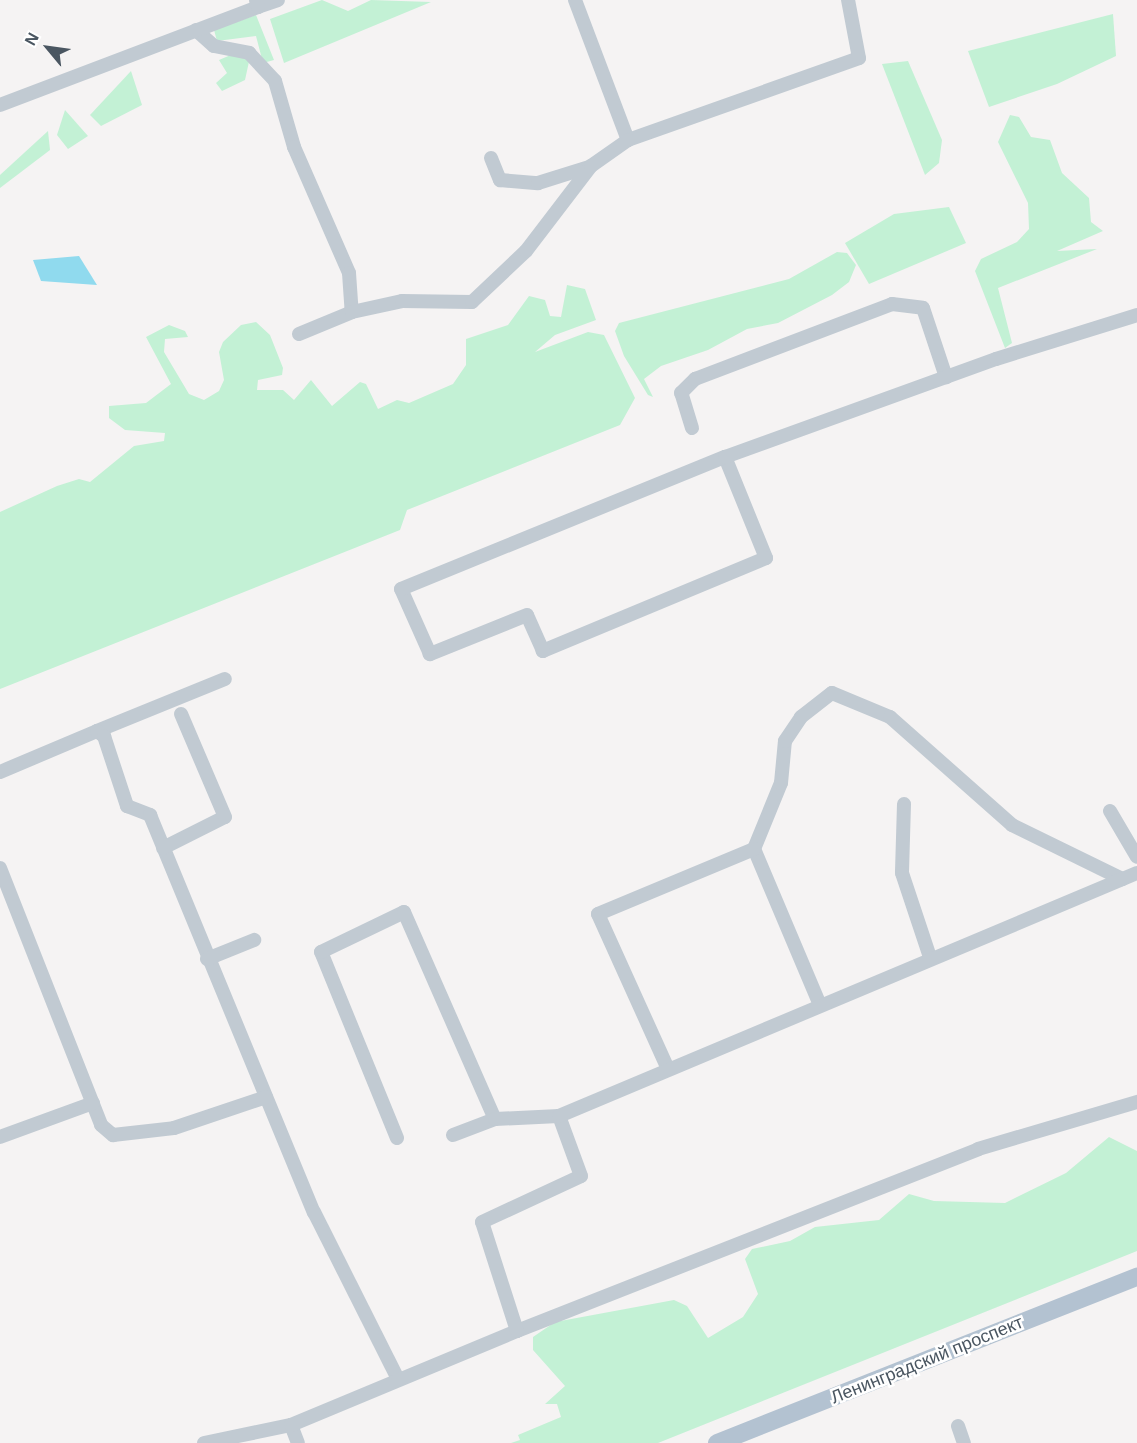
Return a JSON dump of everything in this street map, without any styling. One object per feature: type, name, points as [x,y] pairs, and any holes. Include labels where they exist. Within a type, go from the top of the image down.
[{"type":"main road","name":"Ленинградский проспект","points":[[717,1443],[1137,1277]]},
{"type":"street","points":[[0,105],[196,30],[257,4],[278,0]]},
{"type":"street","points":[[575,0],[628,140]]},
{"type":"street","points":[[299,334],[352,312],[402,301],[472,302],[526,251],[558,202],[591,166],[628,140],[859,58],[848,0]]},
{"type":"street","points":[[196,30],[214,46],[249,53],[275,81],[294,147],[349,273],[352,312]]},
{"type":"street","points":[[491,158],[500,180],[538,183],[591,166]]},
{"type":"street","points":[[692,428],[681,393],[695,379],[892,304],[923,308],[946,377]]},
{"type":"street","points":[[725,457],[766,558],[543,651],[527,615],[430,654],[401,589],[725,457],[946,377],[1137,315]]},
{"type":"street","points":[[0,772],[225,679]]},
{"type":"street","points":[[668,1069],[598,914],[754,849],[781,783],[785,741],[801,717],[832,693],[890,717],[1012,825],[1122,879]]},
{"type":"street","points":[[163,848],[225,817],[181,714]]},
{"type":"street","points":[[97,731],[104,736],[127,806],[150,815],[207,959],[314,1212],[398,1379]]},
{"type":"street","points":[[904,804],[902,873],[930,957]]},
{"type":"street","points":[[1110,811],[1137,857]]},
{"type":"street","points":[[754,849],[820,1005]]},
{"type":"street","points":[[0,868],[101,1125],[113,1135],[174,1128],[266,1097]]},
{"type":"street","points":[[453,1135],[495,1119],[559,1116],[930,957],[1137,873]]},
{"type":"street","points":[[397,1138],[321,952],[404,912],[495,1119]]},
{"type":"street","points":[[207,959],[254,940]]},
{"type":"street","points":[[204,1443],[291,1425],[517,1331],[978,1149],[1137,1102]]},
{"type":"street","points":[[0,1137],[93,1103]]},
{"type":"street","points":[[517,1331],[482,1221],[580,1176],[559,1116]]},
{"type":"street","points":[[291,1425],[298,1443]]},
{"type":"street","points":[[958,1426],[964,1443]]},
{"type":"green space","points":[[322,0],[348,11],[371,0],[431,2],[284,63],[270,19]]},
{"type":"green space","points":[[1113,14],[1116,56],[1057,84],[989,107],[968,51]]},
{"type":"green space","points":[[256,15],[274,60],[263,63],[256,36],[217,41],[214,30]]},
{"type":"green space","points":[[233,54],[250,57],[245,80],[222,91],[216,83],[227,73],[219,60]]},
{"type":"green space","points":[[908,61],[942,140],[939,163],[925,175],[882,64]]},
{"type":"green space","points":[[131,71],[142,105],[101,126],[90,115]]},
{"type":"green space","points":[[65,110],[88,136],[68,149],[57,135]]},
{"type":"green space","points":[[1010,115],[1019,117],[1031,137],[1050,140],[1062,173],[1089,198],[1091,222],[1103,231],[1057,251],[1097,249],[998,288],[1012,343],[1005,348],[975,271],[981,259],[1017,242],[1029,229],[1028,203],[998,142]]},
{"type":"green space","points":[[48,131],[50,150],[0,188],[0,175]]},
{"type":"green space","points":[[949,207],[966,243],[869,284],[845,243],[894,214]]},
{"type":"green space","points":[[837,252],[847,253],[856,265],[849,282],[832,295],[778,323],[747,329],[708,350],[661,366],[644,379],[653,397],[648,395],[624,356],[615,331],[619,323],[789,279]]},
{"type":"green space","points":[[567,285],[585,289],[596,320],[555,335],[535,352],[588,332],[604,335],[635,398],[620,425],[407,510],[400,530],[0,689],[0,512],[57,486],[79,479],[90,482],[134,446],[164,441],[165,433],[125,430],[109,418],[109,406],[146,403],[171,384],[146,337],[169,325],[185,331],[188,337],[165,339],[164,352],[189,394],[204,400],[219,391],[224,380],[219,352],[223,342],[241,325],[256,322],[270,335],[283,368],[282,375],[258,380],[257,390],[283,390],[294,400],[311,380],[332,406],[360,382],[366,384],[378,409],[397,400],[409,403],[453,384],[466,365],[466,339],[508,325],[529,296],[545,300],[550,316],[561,317]]},
{"type":"green space","points":[[1109,1137],[1137,1151],[1137,1251],[658,1443],[511,1443],[520,1440],[518,1435],[561,1417],[557,1404],[545,1404],[565,1386],[533,1350],[533,1337],[555,1322],[674,1300],[687,1306],[708,1338],[743,1317],[758,1294],[745,1259],[752,1249],[790,1241],[815,1227],[879,1220],[909,1194],[934,1201],[1005,1203],[1066,1173]]},
{"type":"water","points":[[79,256],[97,285],[41,281],[33,260]]}]
